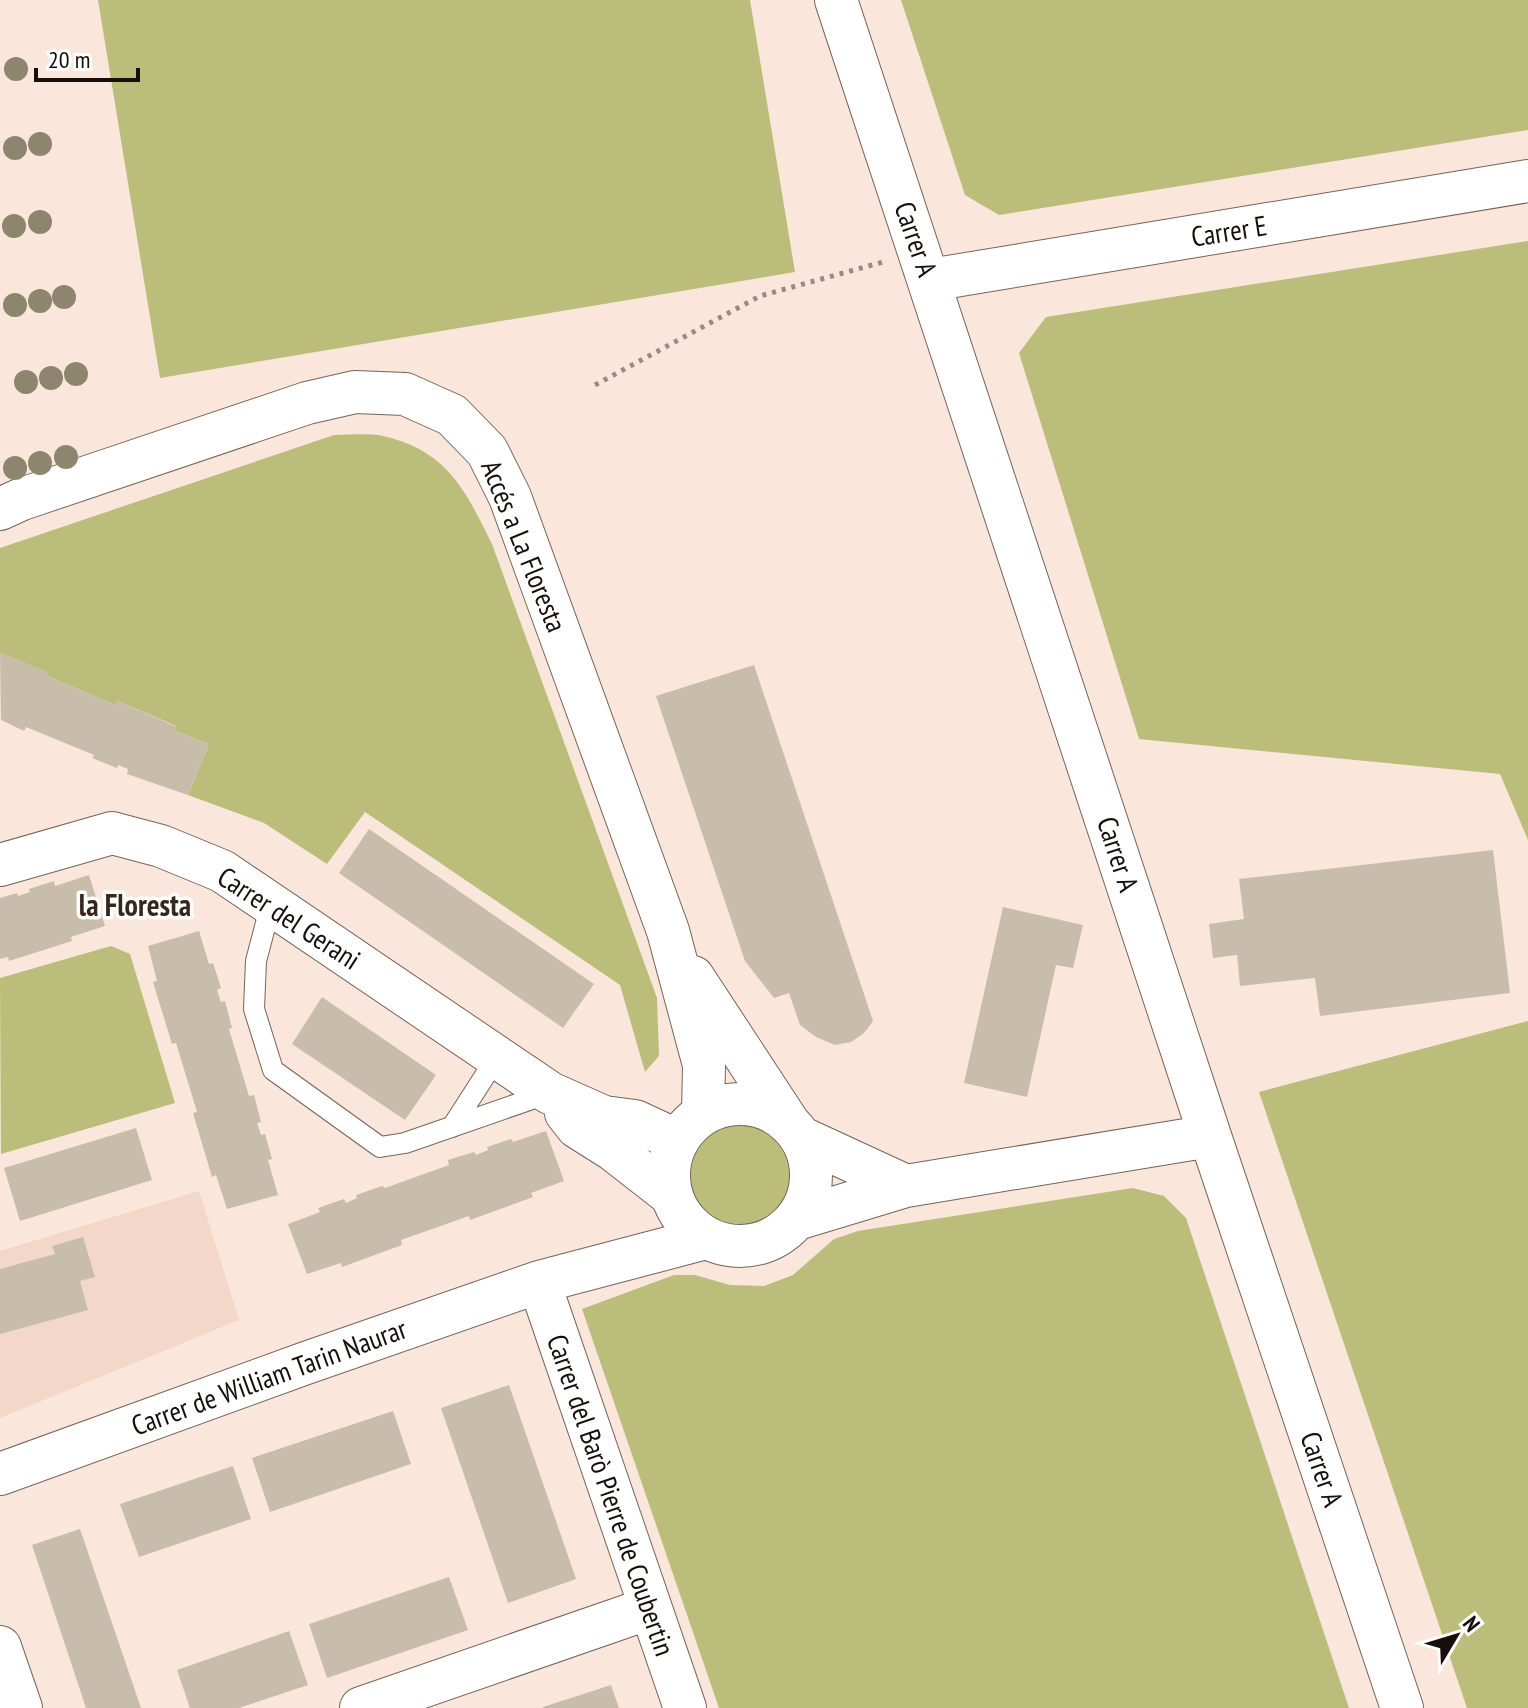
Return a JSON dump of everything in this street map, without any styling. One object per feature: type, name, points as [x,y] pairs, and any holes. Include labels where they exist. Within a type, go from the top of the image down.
[{"type":"street","name":"Carrer A","points":[[836,0],[1402,1708]]},
{"type":"street","name":"Carrer E","points":[[926,266],[1528,181]]},
{"type":"street","name":"Accés a La Floresta","points":[[7,503],[307,403],[355,392],[405,394],[452,415],[487,451],[510,497],[668,931],[704,1065],[690,1128]]},
{"type":"street","name":"Carrer del Gerani","points":[[0,865],[112,833],[161,846],[222,871],[550,1093],[604,1117],[690,1128]]},
{"type":"street","name":"Accés a La Floresta","points":[[668,931],[704,996],[795,1130]]},
{"type":"street","name":"Carrer del Gerani","points":[[550,1093],[577,1127],[612,1149],[685,1214]]},
{"type":"street","points":[[795,1130],[810,1158],[812,1179],[808,1201],[797,1219],[783,1233],[765,1243],[745,1247],[724,1245],[685,1214],[670,1168],[690,1128],[720,1106],[756,1105],[774,1112],[795,1130],[906,1186]]},
{"type":"street","points":[[797,1219],[906,1186],[1210,1136]]},
{"type":"street","name":"Carrer de William Tarin Naurar","points":[[0,1474],[539,1282],[685,1214]]},
{"type":"street","name":"Carrer del Barò Pierre de Coubertin","points":[[539,1282],[685,1708]]},
{"type":"street","points":[[361,1708],[650,1608]]},
{"type":"street","points":[[0,1647],[21,1708]]},
{"type":"lane","points":[[271,904],[256,961],[254,1009],[273,1070],[380,1147],[405,1143],[550,1093]]},
{"type":"lane","points":[[452,1127],[497,1057]]},
{"type":"path","points":[[595,385],[760,296],[926,266]]},
{"type":"shaded area","points":[[199,1191],[239,1320],[0,1418],[0,1251]]},
{"type":"green space","points":[[98,0],[750,0],[795,272],[160,378]]},
{"type":"green space","points":[[901,0],[1528,0],[1528,130],[999,215],[965,195]]},
{"type":"green space","points":[[1528,241],[1528,840],[1500,774],[1139,739],[1019,353],[1046,317]]},
{"type":"green space","points":[[334,435],[383,436],[424,452],[452,475],[473,506],[492,544],[657,998],[659,1056],[645,1072],[620,985],[365,812],[327,864],[264,823],[188,795],[209,744],[175,731],[176,726],[118,701],[115,705],[0,653],[0,548]]},
{"type":"green space","points":[[111,946],[130,954],[175,1103],[1,1154],[0,978]]},
{"type":"green space","points":[[1528,1021],[1528,1708],[1467,1708],[1259,1092]]},
{"type":"green space","points":[[741,1123],[761,1127],[778,1138],[789,1155],[793,1175],[789,1195],[778,1212],[761,1223],[741,1227],[721,1223],[704,1212],[693,1195],[689,1175],[693,1155],[704,1138],[721,1127]]},
{"type":"green space","points":[[1133,1188],[1164,1196],[1186,1218],[1349,1708],[719,1708],[582,1309],[674,1275],[695,1275],[730,1285],[764,1286],[793,1275],[834,1239],[858,1231]]},
{"type":"building","points":[[0,653],[48,672],[47,676],[115,705],[118,701],[177,727],[175,731],[209,744],[188,795],[127,774],[128,769],[118,765],[117,768],[92,758],[94,755],[1,720]]},
{"type":"building","points":[[754,665],[873,1021],[864,1033],[851,1042],[835,1045],[816,1037],[800,1025],[789,993],[774,998],[745,961],[656,696]]},
{"type":"building","points":[[369,829],[594,984],[563,1028],[339,873]]},
{"type":"building","points":[[1493,850],[1510,993],[1320,1016],[1315,978],[1240,986],[1237,955],[1213,958],[1209,924],[1244,919],[1239,879]]},
{"type":"building","points":[[89,875],[105,926],[71,937],[72,941],[9,961],[8,957],[0,959],[0,898],[17,893],[18,896],[54,881],[55,886]]},
{"type":"building","points":[[1003,907],[1083,925],[1073,968],[1056,965],[1027,1097],[964,1083]]},
{"type":"building","points":[[199,931],[209,964],[213,963],[221,988],[217,990],[221,1002],[225,1001],[232,1028],[229,1029],[249,1096],[254,1095],[261,1122],[257,1123],[261,1135],[265,1134],[272,1159],[268,1160],[278,1195],[227,1209],[216,1175],[212,1177],[193,1113],[197,1112],[153,982],[157,981],[148,946]]},
{"type":"building","points":[[322,997],[436,1075],[405,1120],[292,1044]]},
{"type":"building","points":[[136,1128],[152,1180],[20,1221],[4,1168]]},
{"type":"building","points":[[546,1131],[564,1181],[531,1193],[533,1197],[470,1220],[469,1216],[401,1240],[402,1245],[342,1267],[341,1263],[307,1274],[288,1224],[320,1212],[318,1208],[344,1199],[346,1203],[357,1198],[356,1195],[449,1165],[448,1160],[474,1152],[476,1155],[488,1150],[487,1147]]},
{"type":"building","points":[[83,1237],[95,1277],[80,1281],[88,1310],[0,1334],[0,1269],[55,1254],[52,1246]]},
{"type":"building","points":[[509,1385],[576,1579],[508,1603],[441,1408]]},
{"type":"building","points":[[393,1411],[411,1464],[270,1512],[252,1458]]},
{"type":"building","points":[[233,1466],[251,1519],[139,1557],[120,1504]]},
{"type":"building","points":[[80,1529],[141,1708],[86,1708],[32,1545]]},
{"type":"building","points":[[449,1577],[468,1630],[327,1678],[309,1624]]},
{"type":"building","points":[[289,1631],[308,1685],[239,1708],[190,1708],[177,1670]]},
{"type":"building","points":[[611,1685],[619,1708],[543,1708],[543,1707]]},
{"type":"district","name":"la Floresta","points":[[135,906]]}]
